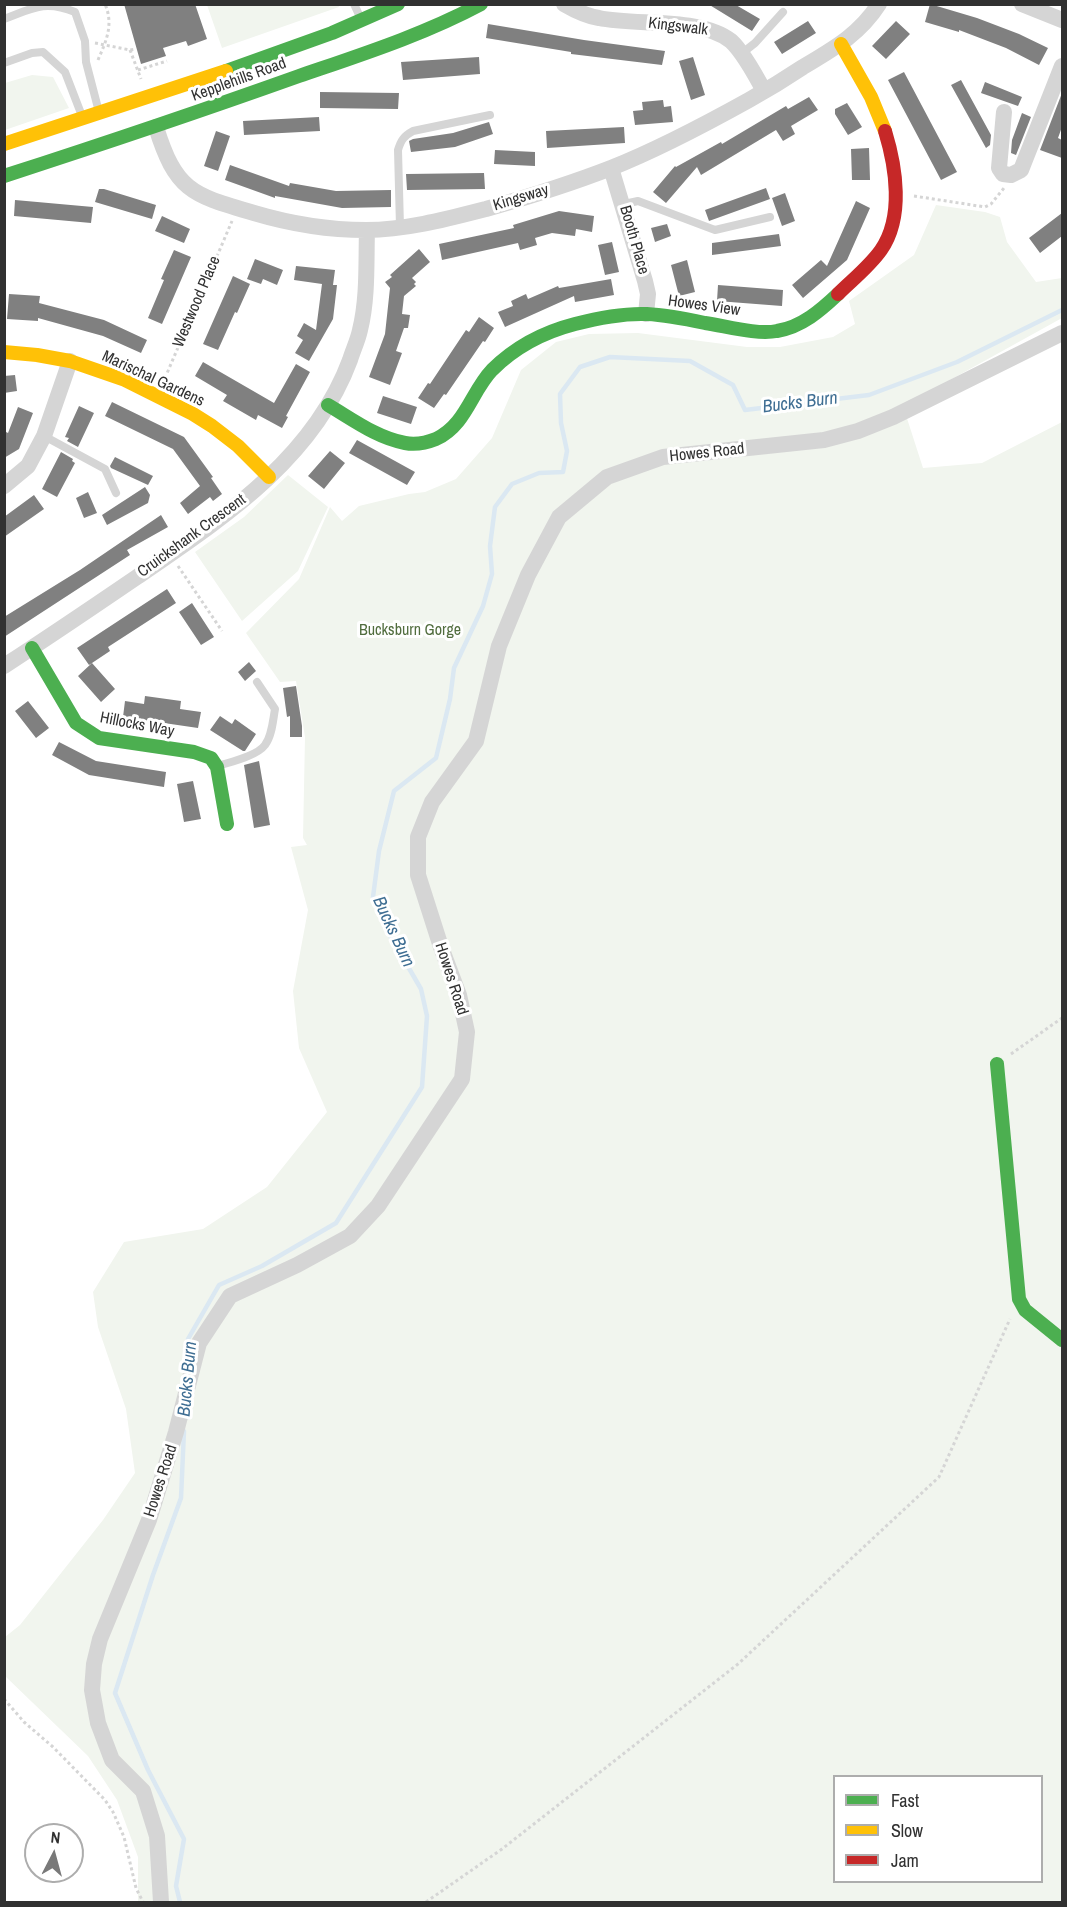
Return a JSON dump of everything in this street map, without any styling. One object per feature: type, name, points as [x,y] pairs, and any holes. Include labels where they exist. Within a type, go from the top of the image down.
[{"type":"street","name":"Kepplehills Road","points":[[4,144],[320,40],[398,4]]},
{"type":"street","name":"Kepplehills Road","points":[[4,176],[156,127],[428,30],[481,4]]},
{"type":"street","name":"Kingswalk","points":[[564,4],[580,13],[602,19],[704,28],[724,36],[733,43],[764,91]]},
{"type":"street","name":"Kingsway","points":[[156,127],[167,158],[178,178],[200,194],[238,209],[289,223],[319,228],[366,230],[433,222],[536,195],[611,168],[680,137],[764,91],[841,44],[861,27],[879,4]]},
{"type":"street","points":[[1022,4],[1062,20]]},
{"type":"street","name":"Howes View","points":[[328,405],[398,442],[416,444],[433,441],[450,430],[462,418],[483,380],[506,357],[534,339],[567,326],[646,314],[774,332],[792,327],[820,311],[881,250],[891,232],[893,221],[895,193],[892,149],[874,101],[841,44]]},
{"type":"street","points":[[1004,111],[999,168],[1003,174],[1011,175],[1021,170],[1062,66]]},
{"type":"street","name":"Booth Place","points":[[611,168],[624,204],[645,281],[648,294],[646,314]]},
{"type":"street","name":"Cruickshank Crescent","points":[[4,666],[234,509],[298,447],[328,405],[345,372],[360,331],[364,303],[366,230]]},
{"type":"street","name":"Howes Road","points":[[161,1902],[157,1836],[143,1791],[112,1760],[99,1723],[92,1690],[94,1664],[100,1639],[149,1520],[178,1427],[199,1343],[231,1296],[297,1265],[350,1236],[378,1206],[462,1079],[467,1032],[459,994],[418,875],[418,837],[432,802],[476,741],[499,646],[528,575],[559,517],[607,477],[663,457],[824,440],[858,431],[893,417],[1062,333]]},
{"type":"street","name":"Marischal Gardens","points":[[4,352],[70,361],[125,380],[212,426],[238,446],[269,477]]},
{"type":"street","points":[[4,486],[28,466],[44,435],[70,361]]},
{"type":"street","name":"Hillocks Way","points":[[32,648],[76,723],[87,731],[99,738],[194,752],[211,758],[217,767]]},
{"type":"street","points":[[217,767],[227,824]]},
{"type":"street","points":[[997,1064],[1019,1299],[1025,1310],[1062,1340]]},
{"type":"lane","points":[[354,4],[362,22]]},
{"type":"lane","points":[[4,19],[38,6],[60,6],[75,12],[85,41],[86,62],[100,114]]},
{"type":"lane","points":[[741,54],[755,43],[783,12]]},
{"type":"lane","points":[[4,63],[32,52],[43,52],[65,72],[83,119]]},
{"type":"lane","points":[[400,227],[398,150],[405,135],[413,131],[490,115]]},
{"type":"lane","points":[[624,204],[638,201],[716,230],[770,218]]},
{"type":"lane","points":[[44,435],[105,469],[116,493]]},
{"type":"lane","points":[[217,767],[257,752],[265,745],[271,733],[275,709],[258,682]]},
{"type":"path","points":[[98,60],[108,34],[110,21],[105,4]]},
{"type":"path","points":[[85,41],[130,50],[136,49]]},
{"type":"path","points":[[130,50],[148,98]]},
{"type":"path","points":[[138,70],[167,61]]},
{"type":"path","points":[[895,193],[985,207],[1010,182],[1011,175]]},
{"type":"path","name":"Westwood Place","points":[[157,396],[238,209]]},
{"type":"path","points":[[170,554],[222,631]]},
{"type":"path","points":[[997,1064],[1062,1018]]},
{"type":"path","points":[[426,1902],[502,1849],[738,1664],[939,1478],[1019,1299]]},
{"type":"path","points":[[4,1699],[24,1722],[53,1747],[105,1800],[124,1837],[136,1888],[143,1902]]},
{"type":"green space","points":[[338,4],[339,7],[222,48],[207,5]]},
{"type":"green space","points":[[32,75],[53,77],[69,108],[5,130],[5,83]]},
{"type":"green space","name":"Bucksburn Gorge","points":[[936,205],[985,212],[1000,217],[1007,242],[1036,282],[1062,278],[1062,318],[903,406],[923,468],[982,463],[1062,422],[1062,1902],[138,1902],[138,1857],[117,1800],[88,1756],[5,1676],[5,1637],[20,1625],[103,1520],[135,1473],[126,1409],[98,1327],[93,1292],[124,1242],[203,1229],[267,1187],[327,1112],[299,1048],[293,991],[308,910],[291,847],[307,845],[303,838],[305,737],[296,681],[280,682],[246,633],[299,579],[330,507],[342,521],[359,506],[425,492],[456,479],[492,438],[521,370],[556,342],[589,334],[638,333],[747,347],[780,347],[833,337],[855,324],[849,301],[914,255]]},
{"type":"green space","points":[[288,475],[328,507],[298,571],[242,621],[195,552],[244,517]]},
{"type":"building","points":[[124,4],[195,4],[207,39],[188,46],[186,41],[163,48],[166,56],[141,64]]},
{"type":"building","points":[[708,4],[736,5],[760,19],[752,31]]},
{"type":"building","points":[[930,4],[977,18],[1048,48],[1039,65],[1006,48],[959,30],[959,32],[925,22]]},
{"type":"building","points":[[808,21],[816,33],[782,54],[774,42]]},
{"type":"building","points":[[896,21],[910,34],[886,59],[872,46]]},
{"type":"building","points":[[488,24],[665,51],[662,65],[571,54],[571,52],[486,38]]},
{"type":"building","points":[[479,57],[480,74],[403,80],[401,62]]},
{"type":"building","points":[[693,57],[705,95],[691,100],[679,61]]},
{"type":"building","points":[[904,72],[957,172],[941,180],[888,80]]},
{"type":"building","points":[[961,80],[991,135],[990,145],[986,148],[951,85]]},
{"type":"building","points":[[985,82],[1022,97],[1018,106],[981,93]]},
{"type":"building","points":[[320,92],[399,93],[398,109],[320,108]]},
{"type":"building","points":[[1062,93],[1062,127],[1058,138],[1062,140],[1062,158],[1040,150]]},
{"type":"building","points":[[809,97],[818,110],[791,126],[795,134],[783,141],[776,130],[701,175],[697,167],[666,203],[653,192],[675,166],[721,142],[722,144],[786,106],[788,109]]},
{"type":"building","points":[[663,100],[664,107],[671,106],[673,122],[635,125],[633,111],[643,110],[642,102]]},
{"type":"building","points":[[847,103],[862,127],[848,135],[835,114],[835,109]]},
{"type":"building","points":[[1022,113],[1031,117],[1016,155],[1011,153],[1012,140]]},
{"type":"building","points":[[319,117],[320,131],[244,135],[243,121]]},
{"type":"building","points":[[489,122],[493,134],[455,147],[411,152],[409,141],[413,139],[453,133]]},
{"type":"building","points":[[624,127],[625,143],[547,148],[546,131]]},
{"type":"building","points":[[216,131],[230,136],[218,171],[204,166]]},
{"type":"building","points":[[869,148],[870,180],[852,180],[851,149]]},
{"type":"building","points":[[495,150],[535,152],[535,166],[494,164]]},
{"type":"building","points":[[230,165],[289,186],[290,183],[336,191],[391,190],[391,207],[342,208],[275,196],[275,198],[225,180]]},
{"type":"building","points":[[484,173],[485,189],[407,190],[406,174]]},
{"type":"building","points":[[766,188],[770,199],[709,221],[705,210]]},
{"type":"building","points":[[99,189],[156,205],[152,219],[95,202]]},
{"type":"building","points":[[785,193],[795,221],[782,226],[772,198]]},
{"type":"building","points":[[15,200],[93,207],[91,223],[14,216]]},
{"type":"building","points":[[856,201],[870,208],[847,260],[803,298],[792,285],[821,260],[827,266]]},
{"type":"building","points":[[559,211],[594,216],[592,232],[576,229],[575,236],[552,233],[535,238],[537,245],[520,250],[518,243],[442,260],[439,244],[514,228],[513,225]]},
{"type":"building","points":[[1062,213],[1062,236],[1040,253],[1029,238]]},
{"type":"building","points":[[162,216],[190,229],[184,243],[155,231]]},
{"type":"building","points":[[667,224],[671,236],[655,242],[651,228]]},
{"type":"building","points":[[779,234],[781,246],[712,255],[712,243]]},
{"type":"building","points":[[612,242],[619,272],[605,275],[598,245]]},
{"type":"building","points":[[419,249],[430,262],[412,278],[416,286],[404,296],[402,314],[410,315],[408,328],[404,328],[396,351],[402,353],[390,385],[369,377],[385,334],[390,288],[385,282]]},
{"type":"building","points":[[174,250],[191,257],[162,324],[148,318]]},
{"type":"building","points":[[255,259],[283,270],[277,285],[263,279],[261,284],[247,279]]},
{"type":"building","points":[[687,260],[695,292],[679,296],[671,265]]},
{"type":"building","points":[[296,266],[335,270],[333,285],[337,285],[333,319],[309,361],[295,353],[303,340],[297,336],[304,323],[316,330],[322,284],[294,280]]},
{"type":"building","points":[[233,276],[250,284],[218,350],[203,344]]},
{"type":"building","points":[[611,279],[614,295],[575,302],[574,296],[505,327],[498,312],[513,306],[511,301],[526,294],[528,299],[558,286],[559,288]]},
{"type":"building","points":[[718,285],[783,290],[782,306],[717,301]]},
{"type":"building","points":[[9,294],[40,296],[39,303],[104,320],[147,340],[141,353],[103,336],[38,318],[38,321],[7,319]]},
{"type":"building","points":[[479,317],[494,328],[434,408],[418,398],[466,330],[469,332]]},
{"type":"building","points":[[203,362],[274,403],[296,364],[310,372],[282,428],[258,415],[256,420],[223,401],[227,395],[195,376]]},
{"type":"building","points":[[15,375],[17,391],[4,393],[4,376]]},
{"type":"building","points":[[383,396],[417,407],[411,424],[377,413]]},
{"type":"building","points":[[112,402],[184,437],[213,477],[211,478],[222,494],[213,501],[210,497],[188,514],[180,503],[200,486],[173,449],[105,416]]},
{"type":"building","points":[[79,406],[94,413],[78,447],[67,441],[69,438],[65,437]]},
{"type":"building","points":[[18,407],[33,413],[19,449],[4,458],[4,431],[8,433]]},
{"type":"building","points":[[357,440],[415,472],[407,485],[349,453]]},
{"type":"building","points":[[330,451],[345,463],[324,489],[308,476]]},
{"type":"building","points":[[61,452],[73,459],[75,463],[57,497],[42,489]]},
{"type":"building","points":[[115,457],[153,476],[148,485],[111,468]]},
{"type":"building","points":[[145,487],[150,495],[148,503],[107,525],[102,515]]},
{"type":"building","points":[[88,492],[97,513],[84,518],[76,498]]},
{"type":"building","points":[[34,495],[44,509],[4,537],[4,517]]},
{"type":"building","points":[[161,515],[168,527],[127,550],[130,555],[4,637],[4,617],[80,570]]},
{"type":"building","points":[[167,589],[176,603],[108,647],[110,651],[89,665],[77,648]]},
{"type":"building","points":[[192,603],[214,637],[201,645],[179,612]]},
{"type":"building","points":[[249,662],[256,671],[245,681],[238,672]]},
{"type":"building","points":[[92,663],[115,689],[101,702],[78,676]]},
{"type":"building","points":[[296,686],[302,737],[290,737],[290,716],[287,717],[283,688]]},
{"type":"building","points":[[145,696],[181,701],[180,709],[201,712],[198,728],[123,717],[125,701],[144,704]]},
{"type":"building","points":[[28,701],[49,728],[36,738],[15,711]]},
{"type":"building","points":[[220,716],[232,724],[235,719],[256,734],[245,751],[210,730]]},
{"type":"building","points":[[59,742],[96,761],[166,772],[164,787],[89,775],[52,755]]},
{"type":"building","points":[[259,761],[270,825],[254,828],[244,765]]},
{"type":"building","points":[[193,781],[201,819],[184,822],[177,784]]},
{"type":"waterway","name":"Bucks Burn","points":[[187,1360],[188,1339],[219,1285],[262,1266],[336,1223],[422,1087],[427,1016],[421,989],[388,932],[373,897],[379,851],[394,791],[436,758],[450,699],[454,668],[483,606],[492,574],[490,546],[495,507],[512,484],[539,473],[563,472],[567,451],[561,423],[560,394],[580,367],[610,357],[690,361],[733,385],[745,410],[869,395],[957,362],[1062,310]]},
{"type":"waterway","name":"Bucks Burn","points":[[180,1902],[176,1886],[184,1839],[148,1770],[115,1693],[153,1575],[181,1498],[184,1431]]},
{"type":"traffic: fast","points":[[226,71],[332,33],[398,4]]},
{"type":"traffic: fast","points":[[4,176],[368,52],[414,35],[481,4]]},
{"type":"traffic: fast","points":[[328,405],[365,427],[395,441],[425,443],[446,433],[454,425],[485,379],[501,362],[520,347],[552,331],[602,318],[638,314],[669,316],[751,331],[777,331],[803,322],[838,294]]},
{"type":"traffic: fast","points":[[32,648],[76,723],[99,738],[194,752],[211,758],[217,767],[227,824]]},
{"type":"traffic: fast","points":[[997,1064],[1019,1299],[1025,1310],[1062,1340]]},
{"type":"traffic: slow","points":[[841,44],[871,97],[885,131]]},
{"type":"traffic: slow","points":[[4,144],[226,71]]},
{"type":"traffic: slow","points":[[4,352],[70,361],[125,380],[212,426],[238,446],[269,477]]},
{"type":"traffic: jam","points":[[838,294],[866,268],[881,250],[893,223],[895,176],[885,131]]}]
